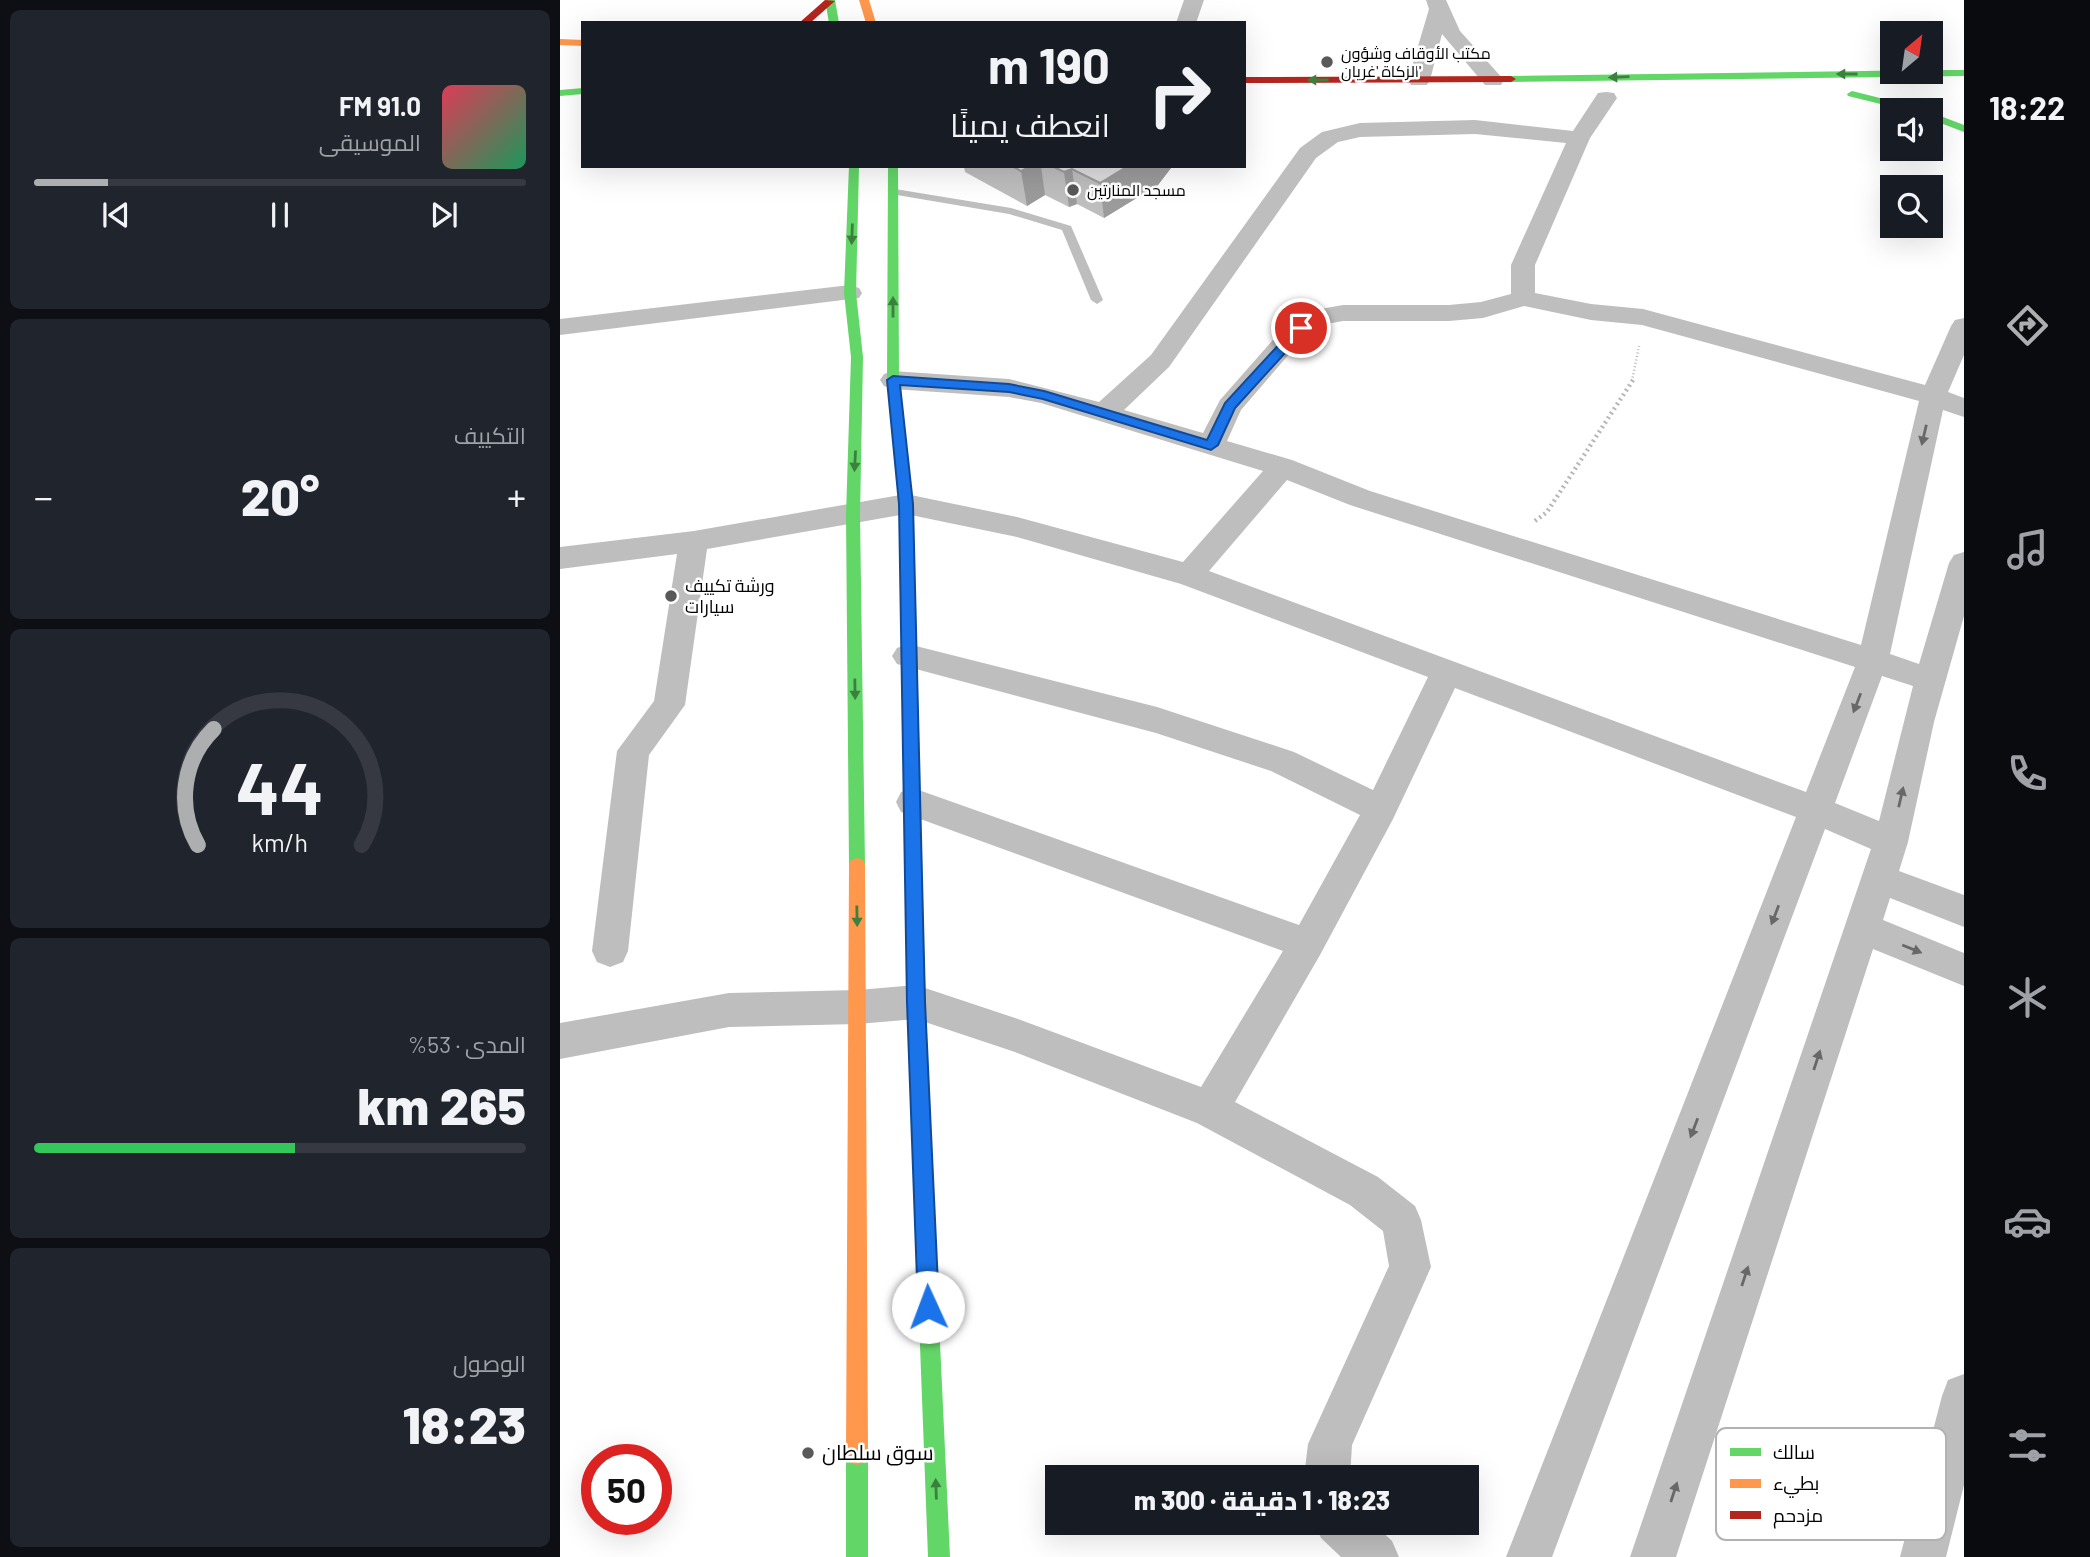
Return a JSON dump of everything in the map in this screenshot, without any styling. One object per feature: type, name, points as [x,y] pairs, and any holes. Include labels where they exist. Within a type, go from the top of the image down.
[{"type":"main road","points":[[806,21],[830,0]]},
{"type":"main road","points":[[830,0],[834,21]]},
{"type":"main road","points":[[864,0],[870,21]]},
{"type":"main road","points":[[560,42],[581,43]]},
{"type":"main road","points":[[1246,80],[1493,80],[1729,74],[1964,73]]},
{"type":"main road","points":[[560,93],[581,91]]},
{"type":"main road","points":[[1880,102],[1845,94],[1914,93]]},
{"type":"main road","points":[[1943,120],[1964,129]]},
{"type":"main road","points":[[854,168],[850,293],[879,360],[906,504],[916,1002],[939,1557]]},
{"type":"main road","points":[[858,1557],[858,1007],[853,515],[879,360],[895,192],[893,168]]},
{"type":"street","points":[[1187,21],[1194,0]]},
{"type":"street","points":[[1437,5],[1461,47],[1493,80]]},
{"type":"street","points":[[1419,80],[1437,5]]},
{"type":"street","points":[[1524,298],[1523,265],[1579,138],[1606,98]]},
{"type":"street","points":[[1104,413],[1160,361],[1308,153],[1330,137],[1360,130],[1475,127],[1579,138]]},
{"type":"street","points":[[560,327],[850,293]]},
{"type":"street","points":[[1211,445],[1229,406],[1288,339],[1313,318],[1343,313],[1449,313],[1483,310],[1524,298],[1591,312],[1643,317],[1948,402]]},
{"type":"street","points":[[1529,1557],[1873,660],[1948,402],[1964,329]]},
{"type":"street","points":[[879,360],[1009,388],[1211,445],[1282,467],[1360,498],[1932,680]]},
{"type":"street","points":[[1189,575],[1282,467]]},
{"type":"street","points":[[560,558],[694,541],[906,504],[1017,527],[1189,575],[1446,674],[1815,810],[1891,842]]},
{"type":"street","points":[[610,951],[633,751],[669,705],[694,541]]},
{"type":"street","points":[[1653,1557],[1891,842],[1919,722],[1964,563]]},
{"type":"street","points":[[908,656],[1157,720],[1282,761],[1381,809]]},
{"type":"street","points":[[1210,1110],[1307,944],[1381,809],[1446,674]]},
{"type":"street","points":[[913,802],[1307,944]]},
{"type":"street","points":[[1878,878],[1964,911]]},
{"type":"street","points":[[1861,928],[1964,970]]},
{"type":"street","points":[[560,1041],[729,1010],[858,1007],[916,1002],[1015,1035],[1210,1110],[1364,1191],[1401,1220],[1410,1267],[1330,1444],[1328,1465]]},
{"type":"street","points":[[1946,1467],[1964,1396]]},
{"type":"street","points":[[1352,1535],[1376,1557]]},
{"type":"street","points":[[1923,1557],[1927,1540]]},
{"type":"lane","points":[[895,192],[1011,211],[1067,228],[1097,300]]},
{"type":"path","points":[[1503,544],[1547,512],[1635,377],[1643,317]]},
{"type":"building","points":[[1056,168],[1125,168],[1100,183],[1072,169],[1064,172]]},
{"type":"traffic: fast","points":[[830,0],[834,21]]},
{"type":"traffic: fast","points":[[1511,79],[1964,73]]},
{"type":"traffic: fast","points":[[560,93],[581,91]]},
{"type":"traffic: fast","points":[[1852,94],[1880,101]]},
{"type":"traffic: fast","points":[[1943,120],[1964,129]]},
{"type":"traffic: fast","points":[[854,168],[850,293],[857,357],[853,515],[857,865]]},
{"type":"traffic: fast","points":[[893,168],[893,380],[906,504],[912,819]]},
{"type":"traffic: fast","points":[[920,1107],[939,1557]]},
{"type":"traffic: fast","points":[[857,1454],[857,1557]]},
{"type":"traffic: slow","points":[[864,0],[870,21]]},
{"type":"traffic: slow","points":[[560,42],[581,43]]},
{"type":"traffic: slow","points":[[912,819],[920,1107]]},
{"type":"traffic: slow","points":[[857,865],[857,1454]]},
{"type":"traffic: jam","points":[[806,21],[830,1]]},
{"type":"traffic: jam","points":[[1246,80],[1511,79]]},
{"type":"place","name":"مكتب الأوقاف وشؤون الزكاة 'غريان'","points":[[1327,62]]},
{"type":"place","name":"مسجد المنارتين","points":[[1073,190]]},
{"type":"place","name":"ورشة تكييف سيارات","points":[[671,596]]},
{"type":"place","name":"سوق سلطان","points":[[808,1453]]},
{"type":"route","points":[[928,1307],[916,1002],[906,504],[893,380],[962,387],[1009,388],[1044,395],[1211,445],[1229,406],[1301,328]]}]
